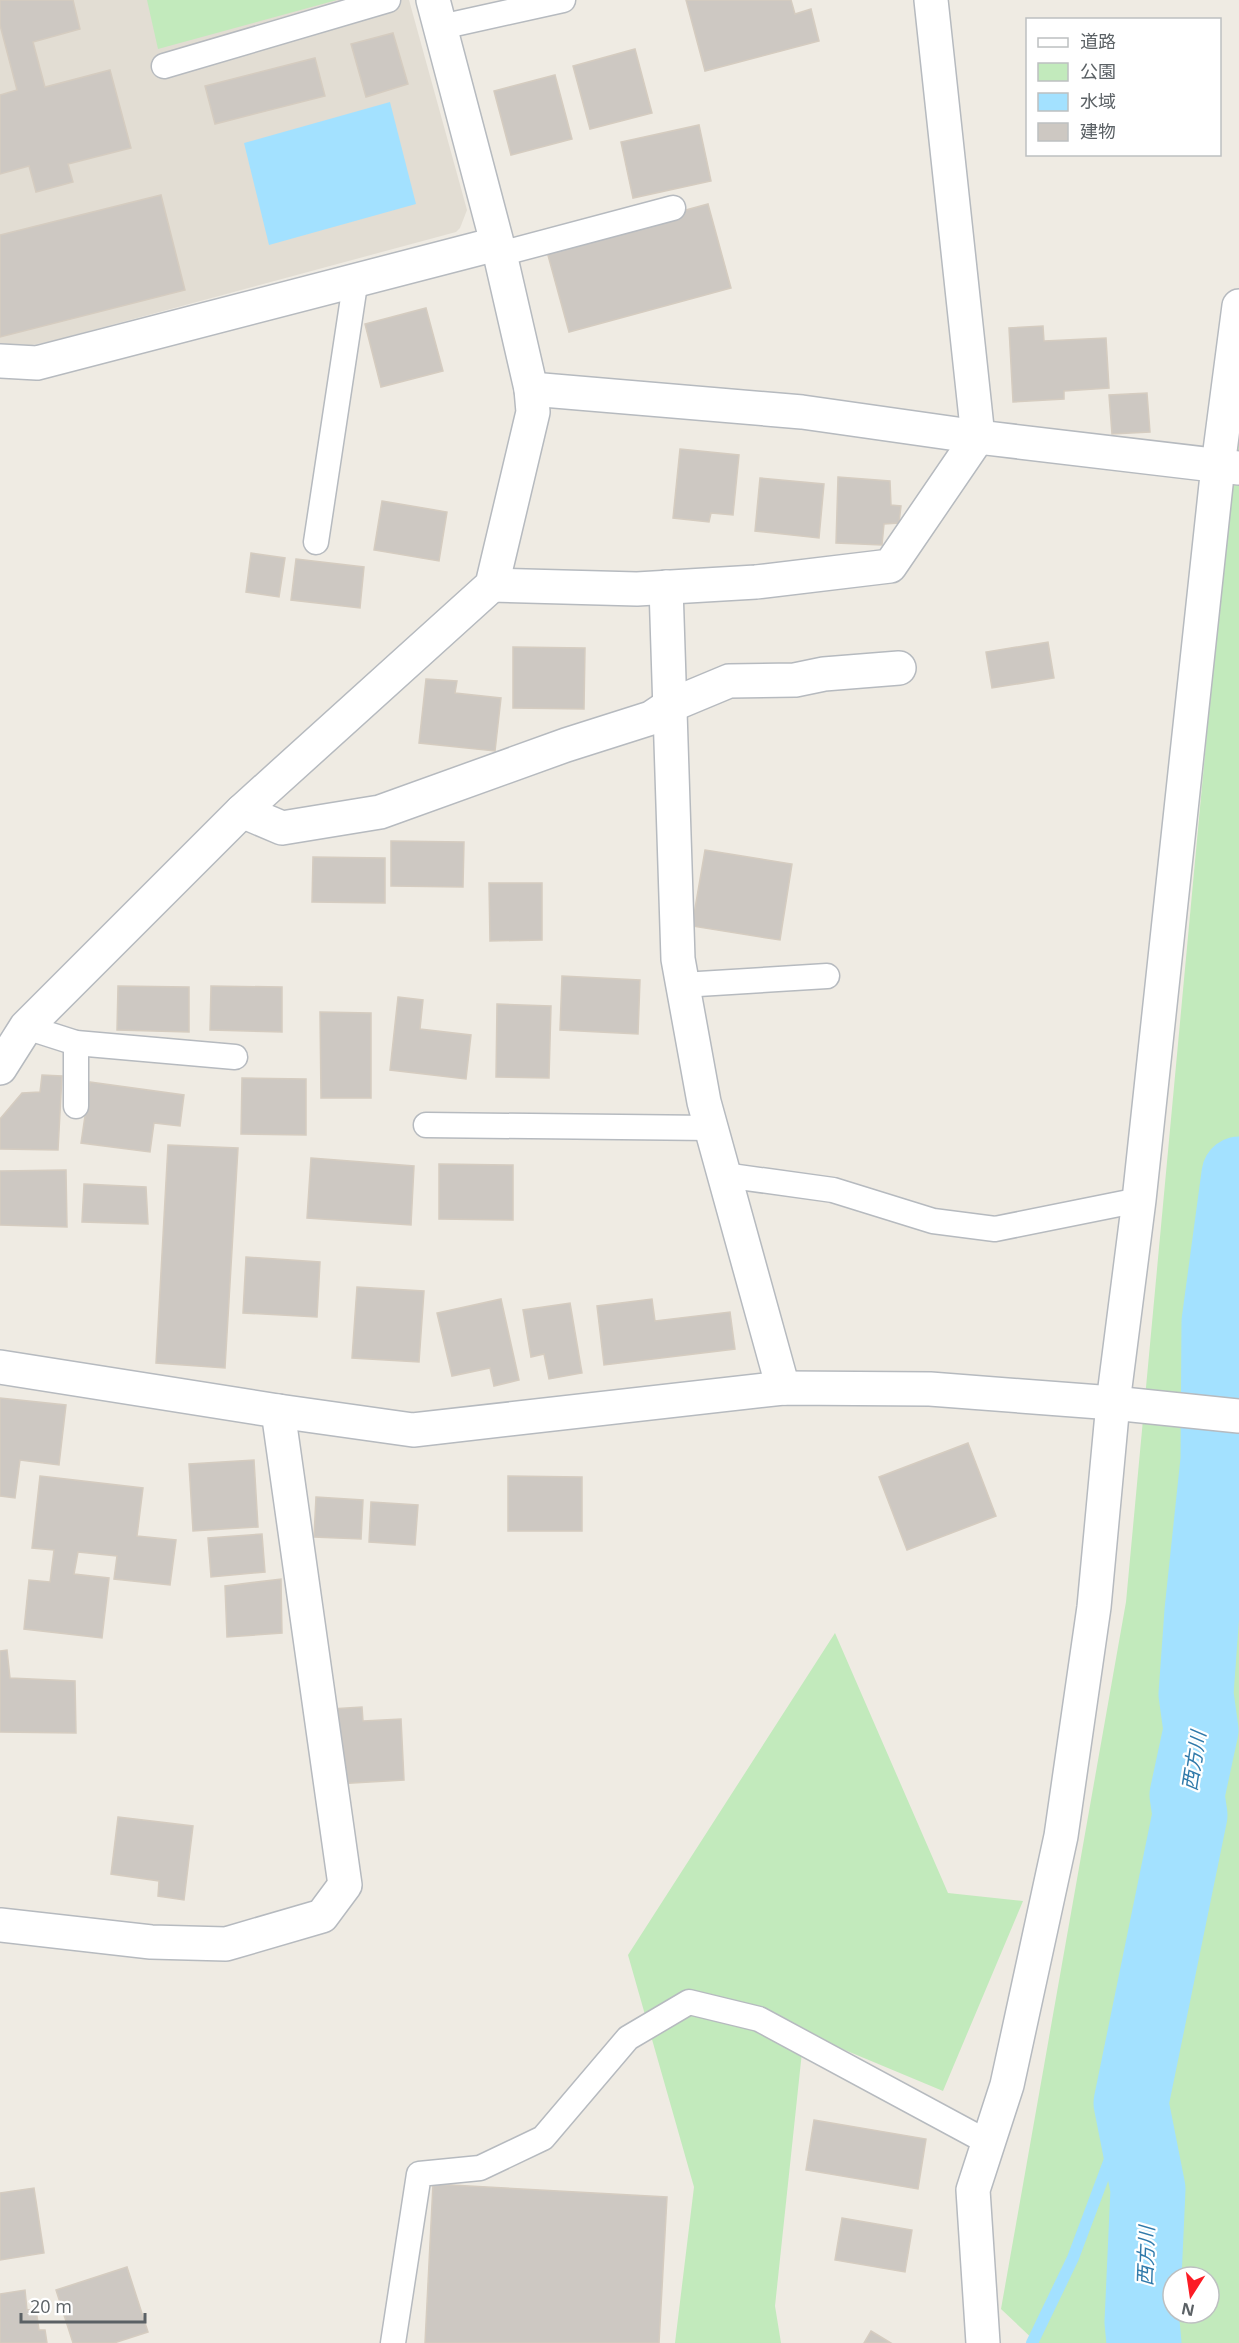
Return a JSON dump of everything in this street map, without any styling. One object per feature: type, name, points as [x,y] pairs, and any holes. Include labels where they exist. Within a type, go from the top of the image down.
[{"type":"street","points":[[492,585],[637,589],[756,582],[890,566],[978,436],[931,0]]},
{"type":"street","points":[[0,1068],[26,1027],[242,811],[492,585],[533,412],[531,389],[498,249],[437,14]]},
{"type":"street","points":[[0,361],[37,363],[356,278],[498,249]]},
{"type":"street","points":[[982,2342],[973,2190],[1007,2085],[1061,1836],[1094,1607],[1140,1200],[1230,467],[1239,306]]},
{"type":"street","points":[[531,389],[802,412],[1230,467]]},
{"type":"street","points":[[666,587],[678,960],[704,1102],[783,1388]]},
{"type":"street","points":[[242,811],[282,828],[380,812],[566,745],[651,718],[669,706],[729,681],[795,680],[824,674],[899,668]]},
{"type":"street","points":[[0,1367],[413,1430],[783,1388],[930,1389],[1116,1403],[1239,1416]]},
{"type":"street","points":[[0,1925],[152,1942],[226,1944],[322,1916],[345,1885],[278,1411]]},
{"type":"lane","points":[[164,66],[388,0]]},
{"type":"lane","points":[[437,14],[563,0]]},
{"type":"lane","points":[[498,249],[673,208]]},
{"type":"lane","points":[[316,542],[356,278]]},
{"type":"lane","points":[[682,985],[827,976]]},
{"type":"lane","points":[[26,1027],[76,1043],[235,1057]]},
{"type":"lane","points":[[76,1043],[76,1106]]},
{"type":"lane","points":[[426,1125],[711,1128]]},
{"type":"lane","points":[[724,1175],[833,1190],[933,1221],[996,1229],[1140,1200]]},
{"type":"lane","points":[[393,2343],[419,2174],[480,2168],[543,2138],[628,2038],[689,2002],[759,2019],[988,2143]]},
{"type":"shaded area","points":[[0,0],[409,0],[467,210],[460,228],[456,232],[52,341],[32,345],[0,344]]},
{"type":"green space","points":[[147,0],[337,0],[158,49]]},
{"type":"green space","points":[[1239,429],[1239,2343],[1037,2343],[1001,2309],[1126,1602],[1231,475]]},
{"type":"green space","points":[[835,1633],[948,1893],[1023,1901],[943,2091],[804,2033],[775,2306],[781,2343],[675,2343],[694,2187],[628,1955]]},
{"type":"water","points":[[390,102],[416,204],[269,245],[244,143]]},
{"type":"building","points":[[0,0],[73,0],[80,29],[33,42],[45,87],[110,70],[131,148],[68,164],[73,182],[36,192],[29,166],[0,174],[0,95],[17,90],[0,25]]},
{"type":"building","points":[[686,0],[791,0],[795,14],[811,9],[819,41],[705,71]]},
{"type":"building","points":[[393,33],[408,84],[366,97],[351,44]]},
{"type":"building","points":[[635,49],[652,113],[590,129],[573,66]]},
{"type":"building","points":[[315,58],[325,96],[215,124],[205,86]]},
{"type":"building","points":[[555,75],[572,139],[511,155],[494,91]]},
{"type":"building","points":[[699,125],[711,181],[633,198],[621,142]]},
{"type":"building","points":[[161,195],[185,290],[0,337],[0,235]]},
{"type":"building","points":[[708,204],[731,288],[569,332],[546,248]]},
{"type":"building","points":[[426,308],[443,371],[381,387],[365,324]]},
{"type":"building","points":[[1043,326],[1044,341],[1106,338],[1109,388],[1064,391],[1064,399],[1013,402],[1009,328]]},
{"type":"building","points":[[1147,393],[1150,432],[1112,434],[1109,395]]},
{"type":"building","points":[[680,449],[739,455],[733,515],[711,513],[709,522],[673,518]]},
{"type":"building","points":[[838,477],[890,481],[891,505],[901,506],[899,523],[884,524],[882,545],[836,543]]},
{"type":"building","points":[[760,478],[824,484],[819,538],[755,531]]},
{"type":"building","points":[[382,501],[447,512],[439,561],[374,550]]},
{"type":"building","points":[[251,553],[285,558],[279,597],[246,592]]},
{"type":"building","points":[[296,559],[364,567],[360,608],[291,600]]},
{"type":"building","points":[[1048,642],[1054,678],[992,688],[986,652]]},
{"type":"building","points":[[513,647],[585,648],[584,709],[513,708]]},
{"type":"building","points":[[426,679],[457,681],[455,693],[501,698],[495,751],[419,743]]},
{"type":"building","points":[[391,841],[464,842],[463,887],[391,886]]},
{"type":"building","points":[[705,850],[792,864],[780,940],[692,926]]},
{"type":"building","points":[[313,857],[385,858],[385,903],[312,902]]},
{"type":"building","points":[[489,883],[542,883],[542,940],[490,941]]},
{"type":"building","points":[[562,976],[640,980],[638,1034],[560,1030]]},
{"type":"building","points":[[118,986],[189,987],[189,1032],[117,1030]]},
{"type":"building","points":[[211,986],[282,987],[282,1032],[210,1030]]},
{"type":"building","points":[[398,997],[423,1000],[420,1029],[471,1035],[466,1079],[390,1070]]},
{"type":"building","points":[[497,1004],[551,1006],[549,1078],[496,1077]]},
{"type":"building","points":[[320,1012],[371,1013],[371,1098],[321,1098]]},
{"type":"building","points":[[42,1075],[62,1076],[58,1150],[0,1149],[0,1119],[22,1093],[40,1092]]},
{"type":"building","points":[[242,1078],[306,1079],[306,1135],[241,1134]]},
{"type":"building","points":[[90,1082],[184,1095],[180,1126],[154,1123],[150,1152],[81,1143]]},
{"type":"building","points":[[168,1145],[238,1148],[225,1368],[156,1363]]},
{"type":"building","points":[[311,1158],[414,1166],[411,1225],[307,1218]]},
{"type":"building","points":[[439,1164],[513,1165],[513,1220],[439,1219]]},
{"type":"building","points":[[66,1170],[67,1227],[0,1225],[0,1171]]},
{"type":"building","points":[[84,1184],[146,1187],[148,1224],[82,1222]]},
{"type":"building","points":[[246,1257],[320,1262],[317,1317],[243,1313]]},
{"type":"building","points":[[357,1287],[424,1291],[419,1362],[352,1358]]},
{"type":"building","points":[[501,1299],[519,1380],[494,1386],[490,1368],[452,1376],[437,1313]]},
{"type":"building","points":[[652,1299],[655,1321],[730,1312],[735,1349],[604,1365],[597,1306]]},
{"type":"building","points":[[570,1303],[582,1373],[549,1379],[544,1354],[531,1357],[523,1310]]},
{"type":"building","points":[[0,1398],[66,1405],[59,1465],[20,1460],[15,1498],[0,1496]]},
{"type":"building","points":[[968,1443],[996,1516],[907,1550],[879,1477]]},
{"type":"building","points":[[254,1460],[258,1527],[193,1531],[189,1464]]},
{"type":"building","points":[[40,1476],[143,1488],[137,1536],[176,1540],[170,1585],[114,1579],[117,1556],[78,1552],[74,1574],[109,1578],[102,1638],[24,1629],[29,1580],[50,1582],[54,1550],[32,1548]]},
{"type":"building","points":[[508,1476],[582,1477],[582,1531],[508,1531]]},
{"type":"building","points":[[316,1497],[363,1500],[361,1539],[314,1537]]},
{"type":"building","points":[[371,1502],[418,1505],[415,1545],[369,1542]]},
{"type":"building","points":[[262,1534],[265,1572],[211,1577],[208,1538]]},
{"type":"building","points":[[281,1579],[282,1633],[227,1637],[225,1586]]},
{"type":"building","points":[[7,1650],[10,1678],[75,1681],[76,1733],[0,1732],[0,1651]]},
{"type":"building","points":[[362,1707],[363,1721],[401,1719],[404,1780],[336,1784],[331,1709]]},
{"type":"building","points":[[118,1817],[193,1826],[184,1900],[158,1896],[159,1881],[111,1874]]},
{"type":"building","points":[[814,2120],[926,2139],[918,2189],[806,2170]]},
{"type":"building","points":[[433,2184],[667,2197],[659,2343],[425,2343]]},
{"type":"building","points":[[34,2188],[44,2253],[0,2260],[0,2193]]},
{"type":"building","points":[[842,2218],[912,2230],[905,2272],[835,2260]]},
{"type":"building","points":[[127,2267],[148,2332],[114,2343],[73,2343],[56,2290]]},
{"type":"building","points":[[25,2290],[27,2310],[36,2309],[39,2330],[45,2330],[47,2343],[0,2343],[0,2294]]},
{"type":"building","points":[[871,2331],[891,2343],[864,2343]]},
{"type":"waterway","name":"西方川","points":[[1144,2343],[1142,2322],[1148,2189],[1131,2103],[1190,1815],[1187,1795],[1201,1730],[1196,1694],[1218,1460],[1219,1322],[1239,1174]]},
{"type":"waterway","points":[[1032,2343],[1073,2258],[1131,2103]]}]
